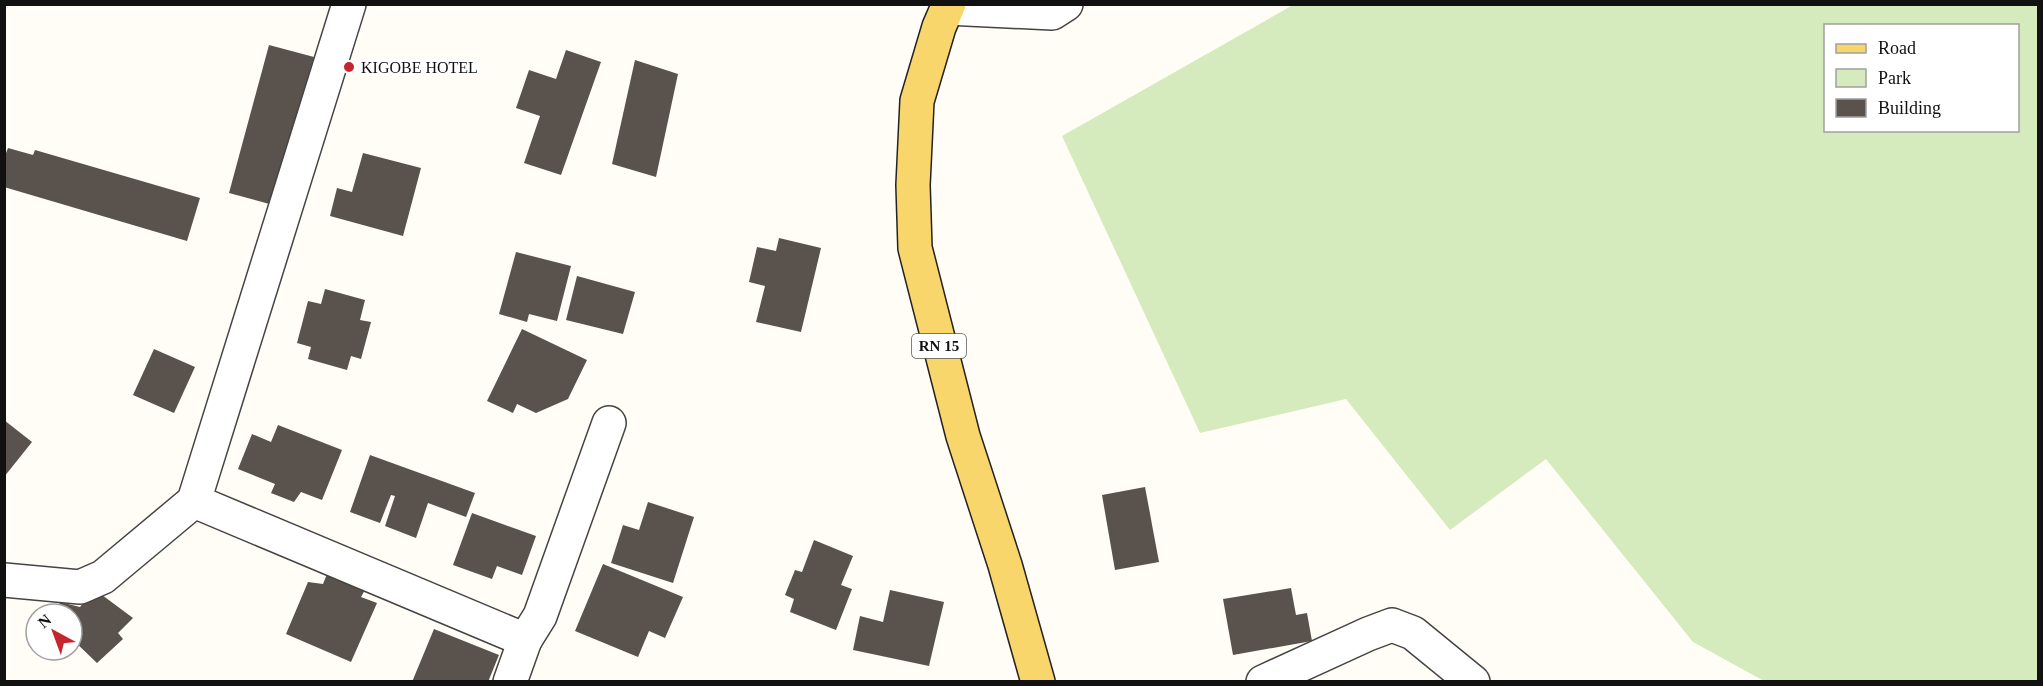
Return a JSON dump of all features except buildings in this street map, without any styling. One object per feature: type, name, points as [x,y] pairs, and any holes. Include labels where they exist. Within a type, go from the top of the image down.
[{"type":"main road","name":"RN 15","points":[[948,6],[939,27],[917,101],[913,185],[915,248],[963,436],[1005,566],[1038,681]]},
{"type":"street","points":[[4,580],[80,587],[103,577],[194,501],[349,4]]},
{"type":"street","points":[[948,6],[1052,13],[1066,4]]},
{"type":"street","points":[[510,681],[525,640],[540,616],[609,423]]},
{"type":"street","points":[[194,501],[525,640]]},
{"type":"street","points":[[1263,681],[1392,625],[1413,633],[1473,681]]},
{"type":"green space","points":[[1293,5],[2038,5],[2038,681],[1764,681],[1693,642],[1546,459],[1450,530],[1346,399],[1200,433],[1062,136]]},
{"type":"place","name":"KIGOBE HOTEL","points":[[349,67]]}]
